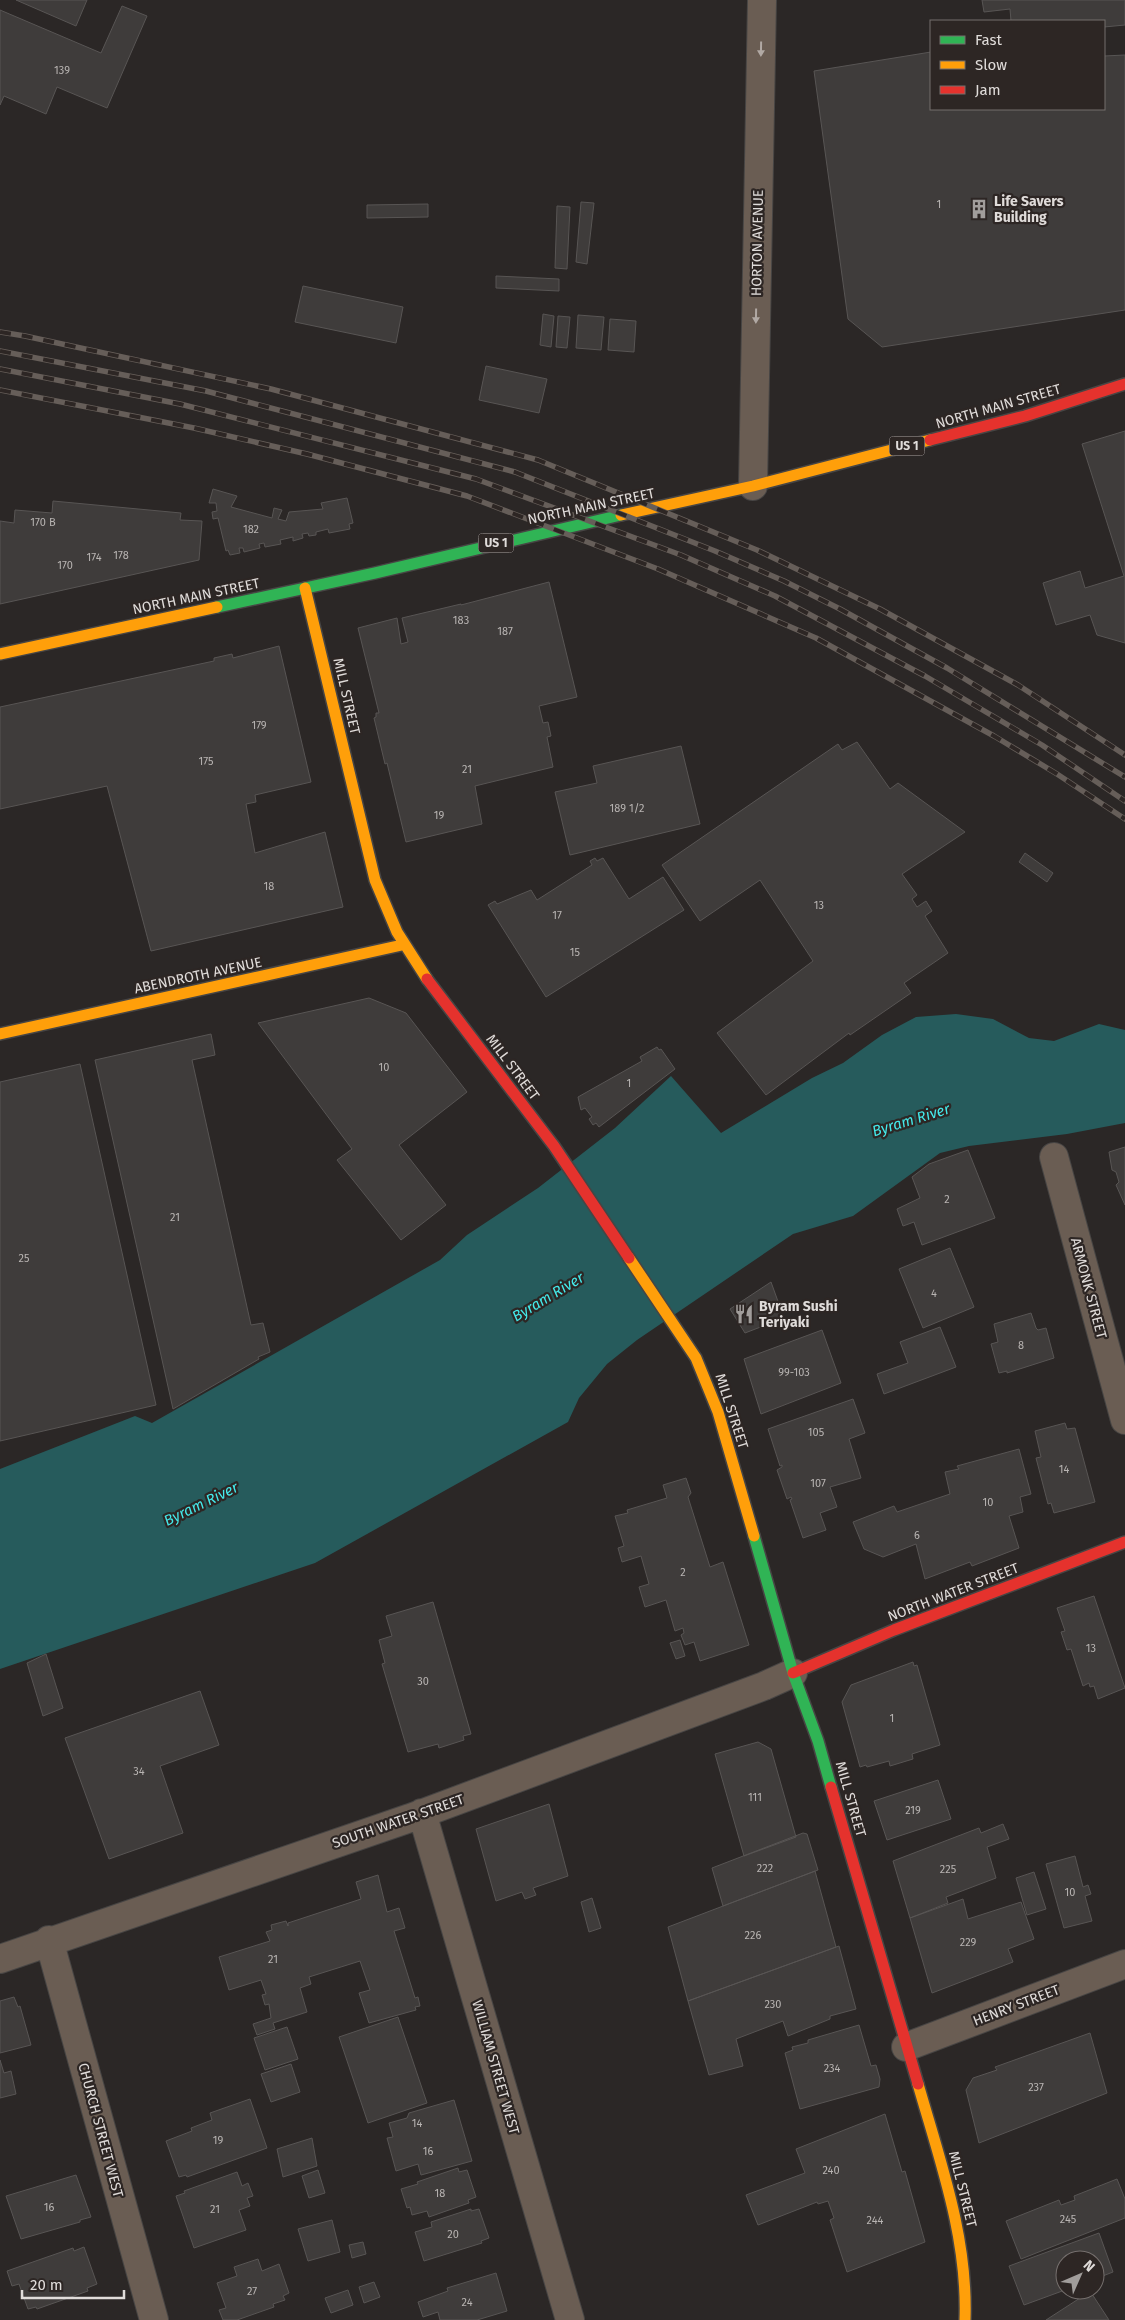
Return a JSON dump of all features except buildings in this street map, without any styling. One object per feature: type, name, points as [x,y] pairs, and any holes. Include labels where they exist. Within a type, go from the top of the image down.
[{"type":"main road","name":"NORTH MAIN STREET","points":[[0,654],[305,588],[545,530],[753,486],[1025,416],[1125,384]]},
{"type":"main road","name":"MILL STREET","points":[[305,588],[380,899],[402,945],[554,1146],[627,1253],[696,1358],[718,1412],[793,1673],[818,1741],[906,2047],[928,2116],[961,2246],[966,2287],[964,2320]]},
{"type":"main road","name":"ABENDROTH AVENUE","points":[[0,1034],[402,945]]},
{"type":"main road","name":"NORTH WATER STREET","points":[[793,1673],[894,1630],[1125,1542]]},
{"type":"street","name":"HORTON AVENUE","points":[[753,486],[762,0]]},
{"type":"street","name":"ARMONK STREET","points":[[1054,1157],[1125,1420]]},
{"type":"street","name":"SOUTH WATER STREET","points":[[0,1959],[49,1940],[422,1813],[764,1686],[793,1673]]},
{"type":"street","name":"WILLIAM STREET WEST","points":[[422,1813],[570,2320]]},
{"type":"street","name":"CHURCH STREET WEST","points":[[49,1940],[154,2320]]},
{"type":"street","name":"HENRY STREET","points":[[906,2047],[1125,1964]]},
{"type":"water","name":"Byram River","points":[[956,1014],[993,1019],[1029,1038],[1054,1041],[1099,1024],[1125,1030],[1125,1123],[1067,1134],[969,1146],[940,1153],[853,1216],[793,1234],[637,1340],[607,1364],[579,1398],[568,1422],[315,1563],[0,1669],[0,1469],[135,1416],[152,1423],[440,1260],[467,1235],[538,1188],[615,1128],[671,1076],[721,1133],[812,1078],[843,1063],[882,1035],[916,1017]]},
{"type":"railway","points":[[0,332],[271,389],[538,460],[757,550],[880,609],[1018,685],[1125,755]]},
{"type":"railway","points":[[0,351],[206,391],[515,472],[715,551],[784,581],[840,609],[947,668],[1125,777]]},
{"type":"railway","points":[[0,369],[180,404],[476,479],[681,555],[775,596],[925,676],[1042,745],[1125,801]]},
{"type":"railway","points":[[0,390],[194,428],[307,454],[467,496],[658,569],[816,638],[994,736],[1057,774],[1125,819]]},
{"type":"traffic: fast","points":[[217,607],[375,573],[621,515]]},
{"type":"traffic: fast","points":[[754,1536],[793,1673],[818,1741],[831,1787]]},
{"type":"traffic: slow","points":[[621,515],[753,486],[930,440]]},
{"type":"traffic: slow","points":[[305,588],[375,880],[397,932],[427,979]]},
{"type":"traffic: slow","points":[[0,654],[217,607]]},
{"type":"traffic: slow","points":[[0,1034],[402,945]]},
{"type":"traffic: slow","points":[[629,1258],[696,1358],[718,1412],[754,1536]]},
{"type":"traffic: slow","points":[[918,2084],[951,2200],[957,2230],[965,2289],[965,2320]]},
{"type":"traffic: jam","points":[[930,440],[1025,416],[1125,384]]},
{"type":"traffic: jam","points":[[427,979],[554,1146],[629,1258]]},
{"type":"traffic: jam","points":[[793,1673],[894,1630],[1125,1542]]},
{"type":"traffic: jam","points":[[831,1787],[918,2084]]},
{"type":"place","name":"Life Savers Building","points":[[979,209]]},
{"type":"place","name":"Byram Sushi Teriyaki","points":[[744,1314]]}]
